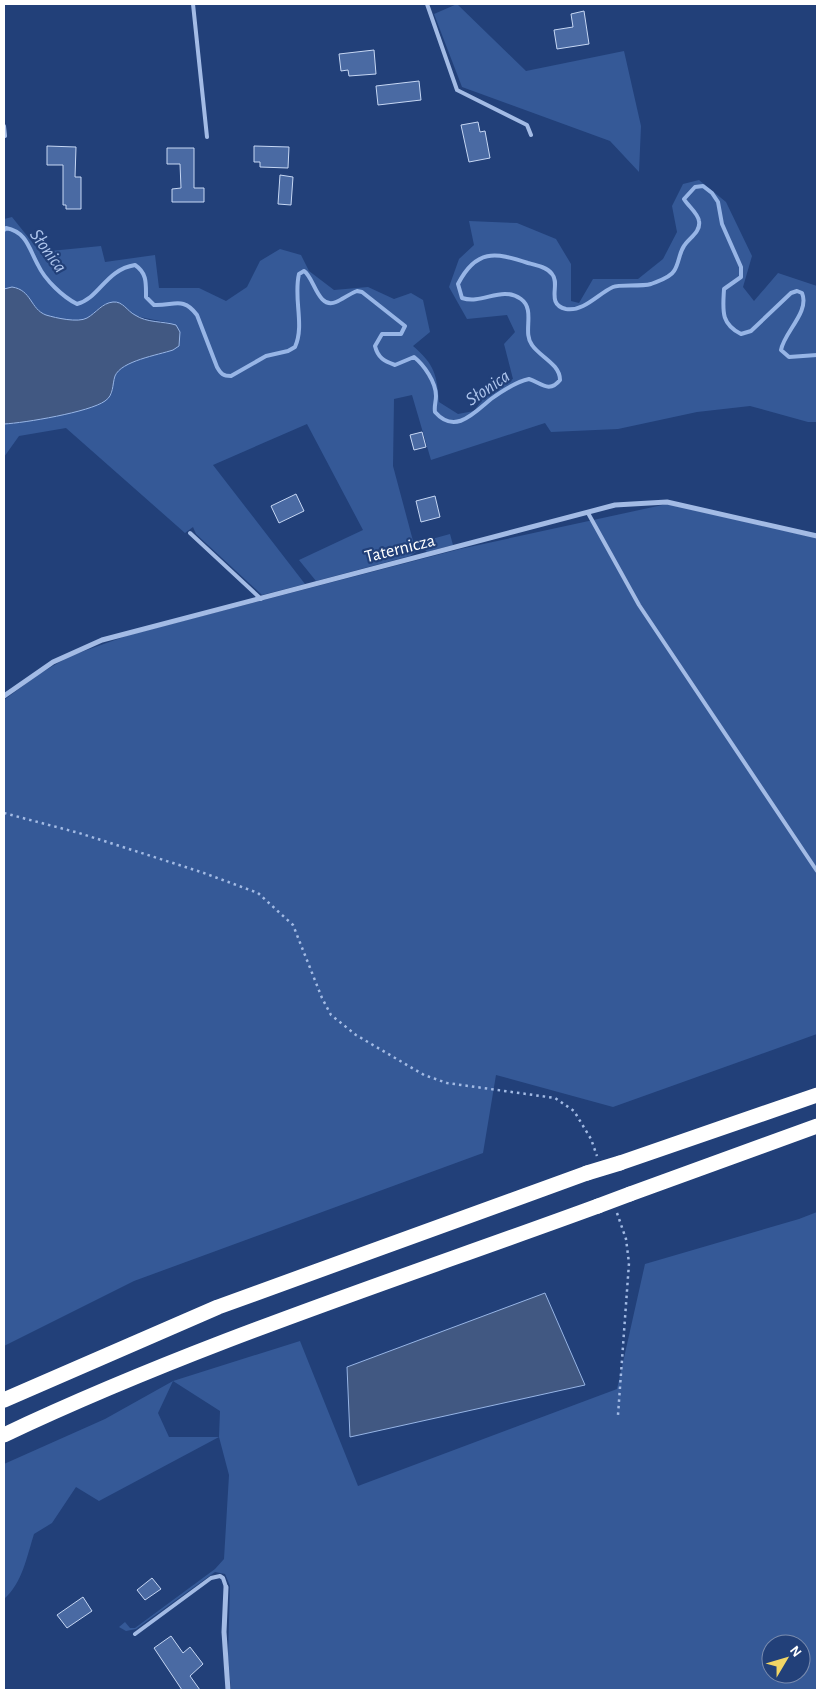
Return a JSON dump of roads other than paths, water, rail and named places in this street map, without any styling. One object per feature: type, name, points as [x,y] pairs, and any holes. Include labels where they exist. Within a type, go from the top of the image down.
[{"type":"highway","points":[[4,1400],[218,1307],[587,1173],[817,1095]]},
{"type":"highway","points":[[4,1435],[52,1412],[232,1338],[817,1126]]},
{"type":"street","name":"Taternicza","points":[[4,696],[53,662],[85,646],[129,632],[615,505],[667,502],[817,536]]},
{"type":"street","points":[[226,1587],[224,1632],[228,1690]]},
{"type":"lane","points":[[193,4],[207,137]]},
{"type":"lane","points":[[427,4],[457,90],[527,125],[531,135]]},
{"type":"lane","points":[[4,126],[5,136]]},
{"type":"lane","points":[[588,513],[638,605],[817,871]]},
{"type":"lane","points":[[190,533],[261,598]]},
{"type":"lane","points":[[135,1634],[211,1578],[220,1576],[226,1587]]},
{"type":"waterway","name":"Słonica","points":[[4,230],[6,228],[13,230],[23,237],[45,276],[60,293],[77,304],[92,296],[117,272],[135,265],[144,275],[146,297],[154,305],[183,304],[192,309],[197,315],[217,367],[226,376],[231,376],[266,356],[288,351],[295,347],[299,330],[297,292],[299,274],[304,271],[308,274],[317,292],[325,301],[330,303],[336,302],[357,291],[362,292],[405,326],[401,334],[382,334],[375,346],[380,356],[395,365],[414,357],[422,364],[434,385],[436,396],[435,412],[442,419],[457,422],[471,415],[495,396],[519,382],[529,379],[548,387],[560,380],[557,369],[529,340],[528,309],[521,299],[514,295],[506,294],[477,299],[462,298],[458,284],[472,264],[487,256],[496,256],[516,259],[544,268],[554,278],[556,303],[566,309],[579,308],[613,287],[651,284],[670,276],[676,268],[682,249],[698,228],[698,218],[684,199],[695,187],[703,186],[712,193],[718,202],[722,224],[741,267],[741,277],[724,289],[723,310],[729,325],[741,334],[751,331],[791,293],[797,291],[802,293],[803,307],[781,350],[789,357],[817,355]]}]
